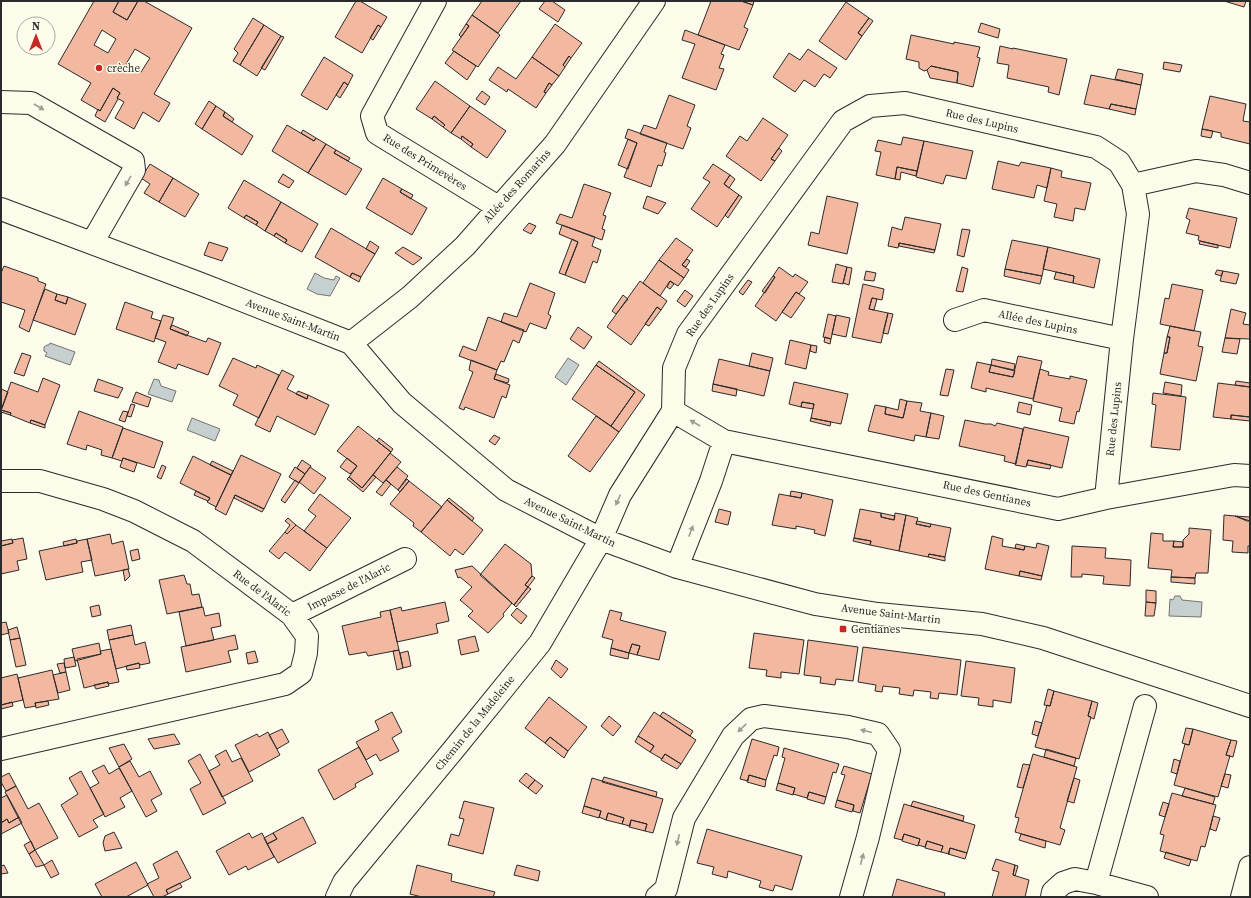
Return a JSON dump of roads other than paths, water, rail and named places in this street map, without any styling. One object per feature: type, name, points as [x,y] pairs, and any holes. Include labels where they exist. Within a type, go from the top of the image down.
[{"type":"street","name":"Rue des Primevères","points":[[436,1],[372,116],[377,133],[498,207]]},
{"type":"street","name":"Allée des Romarins","points":[[351,343],[410,297],[465,246],[555,144],[654,1]]},
{"type":"street","points":[[1,102],[31,103],[133,161],[134,170],[92,243]]},
{"type":"street","name":"Rue des Lupins","points":[[673,411],[674,368],[688,334],[843,121],[870,106],[905,104],[1096,147],[1119,162],[1133,185],[1138,214],[1122,339],[1106,498]]},
{"type":"street","points":[[1133,185],[1196,171],[1224,175],[1250,183]]},
{"type":"street","name":"Avenue Saint-Martin","points":[[1,209],[201,284],[351,343],[402,403],[506,490],[601,539],[677,567],[815,604],[878,614],[982,624],[1043,638],[1250,706]]},
{"type":"street","name":"Allée des Lupins","points":[[955,320],[984,310],[1122,339]]},
{"type":"street","points":[[601,539],[620,495],[673,411],[724,441],[711,481],[677,567]]},
{"type":"street","name":"Rue des Gentianes","points":[[724,441],[1058,509],[1106,498],[1234,475],[1250,476]]},
{"type":"street","name":"Rue de l'Alaric","points":[[1,481],[40,481],[103,499],[134,511],[193,541],[292,615],[306,636],[306,653],[301,674],[285,684],[1,749]]},
{"type":"street","name":"Chemin de la Madeleine","points":[[337,897],[344,882],[454,750],[540,643],[601,539]]},
{"type":"street","name":"Impasse de l'Alaric","points":[[292,615],[405,559]]},
{"type":"street","points":[[1096,883],[1145,706]]},
{"type":"street","points":[[657,897],[666,888],[684,818],[733,736],[751,719],[764,716],[848,727],[878,734],[889,750],[851,897]]},
{"type":"street","points":[[1242,897],[1250,867]]},
{"type":"street","points":[[1052,897],[1053,892],[1063,883],[1075,879],[1096,883],[1147,897]]},
{"type":"place","name":"crèche","points":[[99,68]]},
{"type":"place","name":"Gentianes","points":[[843,629]]}]
